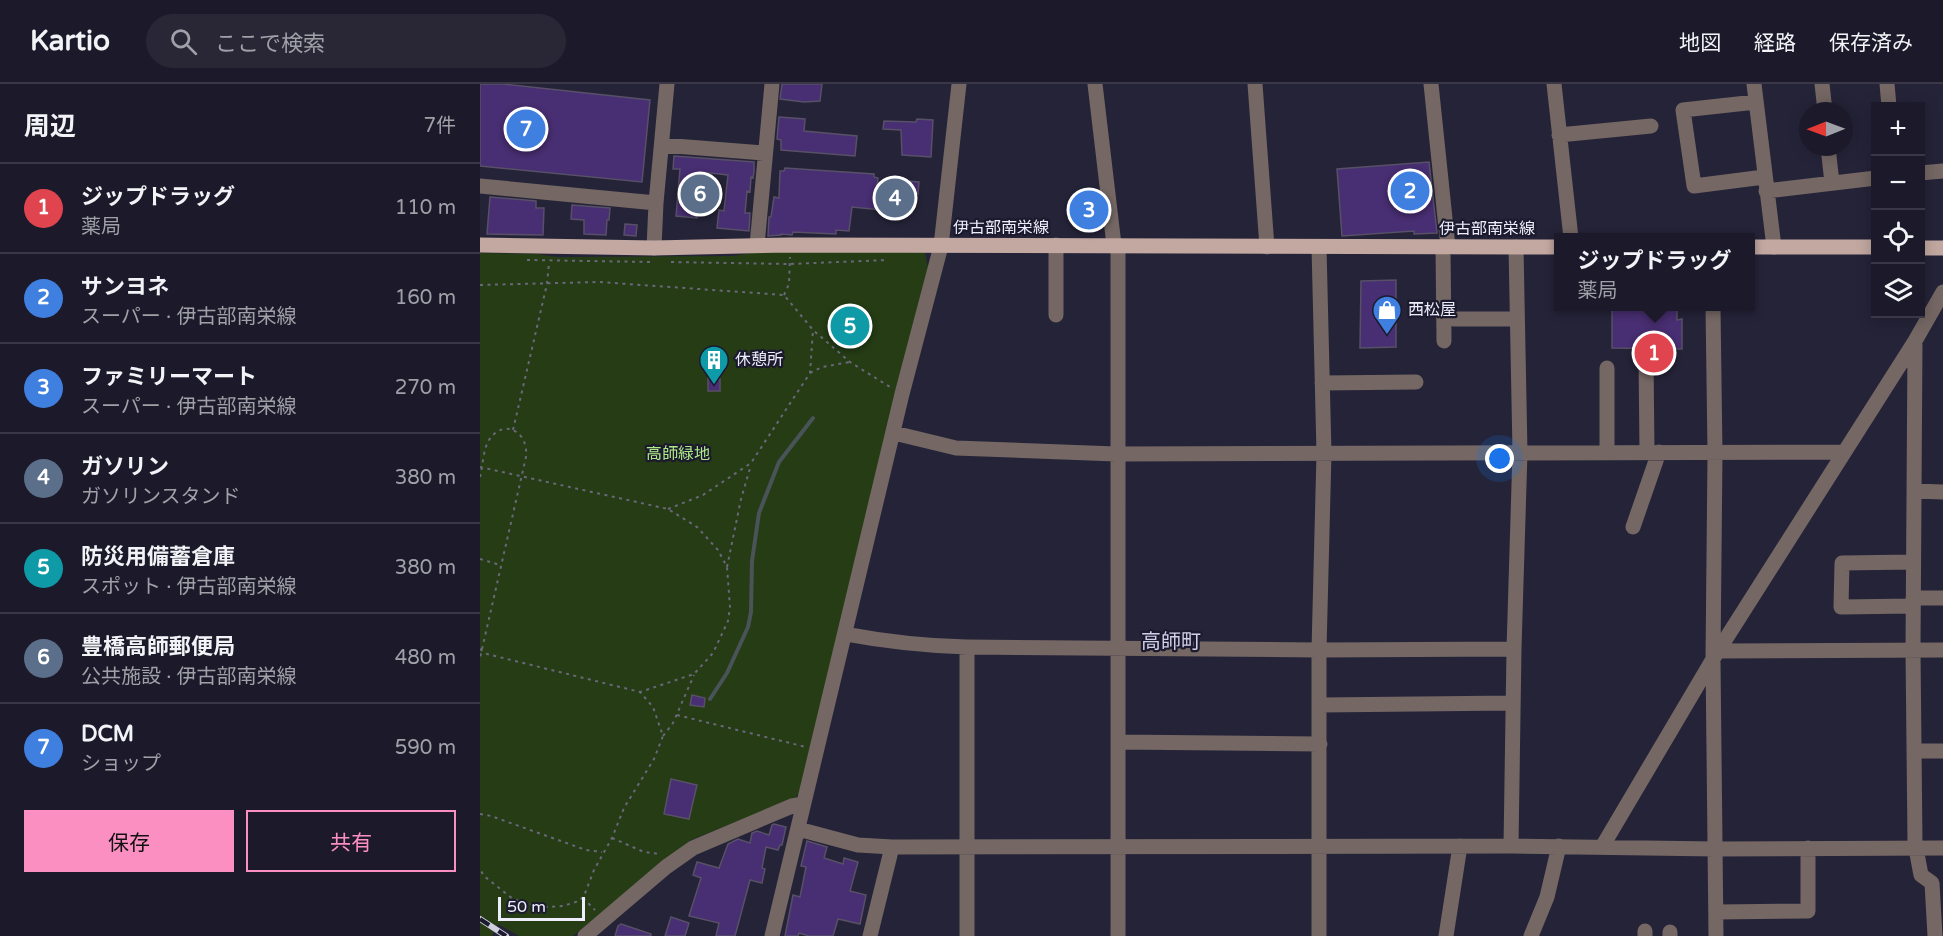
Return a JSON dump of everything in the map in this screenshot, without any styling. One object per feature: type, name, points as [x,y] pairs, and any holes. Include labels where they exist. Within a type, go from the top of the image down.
[{"type":"main road","name":"伊古部南栄線","points":[[480,245],[657,255],[757,245],[1554,247]]},
{"type":"main road","points":[[1755,247],[1871,248]]},
{"type":"main road","points":[[1925,248],[1943,248]]},
{"type":"street","points":[[657,255],[656,203],[668,84]]},
{"type":"street","points":[[757,245],[772,84]]},
{"type":"street","points":[[772,936],[941,246],[959,84]]},
{"type":"street","points":[[1095,84],[1116,245],[1119,648],[1118,936]]},
{"type":"street","points":[[1255,84],[1267,247]]},
{"type":"street","points":[[1431,84],[1445,247],[1444,341]]},
{"type":"street","points":[[1554,84],[1571,233]]},
{"type":"street","points":[[1754,84],[1774,247]]},
{"type":"street","points":[[1822,84],[1824,102]]},
{"type":"street","points":[[1887,84],[1889,102]]},
{"type":"street","points":[[1756,102],[1683,110],[1694,186],[1832,183],[1871,178]]},
{"type":"street","points":[[1559,135],[1651,126]]},
{"type":"street","points":[[662,145],[764,153]]},
{"type":"street","points":[[1829,156],[1832,183]]},
{"type":"street","points":[[1925,173],[1943,171]]},
{"type":"street","points":[[480,186],[656,203]]},
{"type":"street","points":[[1056,245],[1056,315]]},
{"type":"street","points":[[1319,247],[1324,453],[1319,650],[1319,936]]},
{"type":"street","points":[[1511,846],[1520,452],[1516,247]]},
{"type":"street","points":[[1602,846],[1716,655],[1943,292]]},
{"type":"street","points":[[1713,311],[1716,936]]},
{"type":"street","points":[[1444,316],[1454,319],[1517,319]]},
{"type":"street","points":[[1914,341],[1913,650],[1917,848],[1921,875],[1937,883],[1935,936]]},
{"type":"street","points":[[1633,527],[1653,452],[1646,358]]},
{"type":"street","points":[[1607,368],[1607,452]]},
{"type":"street","points":[[1322,383],[1416,382]]},
{"type":"street","points":[[894,433],[956,448],[1116,454],[1844,452]]},
{"type":"street","points":[[1914,491],[1943,492]]},
{"type":"street","points":[[1913,562],[1842,563],[1841,607],[1943,598]]},
{"type":"street","points":[[845,634],[919,646],[1319,650],[1514,649]]},
{"type":"street","points":[[967,647],[967,936]]},
{"type":"street","points":[[1716,655],[1943,650]]},
{"type":"street","points":[[1320,705],[1513,704]]},
{"type":"street","points":[[1118,742],[1320,744]]},
{"type":"street","points":[[1914,751],[1943,751]]},
{"type":"street","points":[[585,936],[666,867],[693,848],[792,806],[803,804]]},
{"type":"street","points":[[798,829],[858,845],[892,847],[1943,848]]},
{"type":"street","points":[[1446,936],[1460,846]]},
{"type":"street","points":[[1531,936],[1547,897],[1559,846]]},
{"type":"street","points":[[870,936],[892,847]]},
{"type":"street","points":[[1716,912],[1808,910],[1808,848]]},
{"type":"path","points":[[784,295],[789,284],[790,245]]},
{"type":"path","points":[[518,260],[549,262],[657,255]]},
{"type":"path","points":[[672,262],[790,264],[893,259]]},
{"type":"path","points":[[513,430],[548,284],[549,262]]},
{"type":"path","points":[[480,285],[598,282],[784,295],[813,330],[850,362],[893,389]]},
{"type":"path","points":[[480,869],[484,876],[513,899],[521,902],[546,907],[563,906],[583,898],[624,808],[654,759],[694,675],[713,653],[728,621],[730,593],[727,567],[751,463],[810,373],[813,330]]},
{"type":"path","points":[[810,373],[822,367],[850,362]]},
{"type":"path","points":[[480,477],[486,446],[490,439],[502,430],[518,432],[525,441],[526,457],[480,658]]},
{"type":"path","points":[[668,509],[703,495],[751,463]]},
{"type":"path","points":[[481,467],[668,509],[697,527],[718,549],[727,567]]},
{"type":"path","points":[[480,559],[501,565]]},
{"type":"path","points":[[481,650],[487,654],[640,692],[694,675]]},
{"type":"path","points":[[640,692],[654,707],[663,736]]},
{"type":"path","points":[[676,715],[811,748]]},
{"type":"path","points":[[480,814],[586,850],[602,852]]},
{"type":"path","points":[[612,838],[644,852],[663,853]]},
{"type":"path","points":[[583,898],[605,921]]},
{"type":"green space","name":"高師緑地","points":[[757,252],[925,252],[928,268],[799,793],[795,798],[691,840],[573,936],[519,936],[498,924],[492,936],[480,936],[480,253],[537,254],[557,257],[732,256]]},
{"type":"building","points":[[480,84],[503,84],[650,100],[642,182],[480,166]]},
{"type":"building","points":[[782,84],[822,84],[820,101],[780,99]]},
{"type":"building","points":[[779,117],[805,119],[804,131],[857,136],[855,156],[781,150],[781,140],[777,139]]},
{"type":"building","points":[[917,119],[933,120],[931,157],[902,155],[901,130],[883,129],[884,121],[916,122]]},
{"type":"building","points":[[674,156],[754,162],[750,192],[747,191],[745,213],[750,213],[749,231],[717,228],[719,210],[724,211],[728,175],[701,172],[697,218],[676,216],[680,169],[673,169]]},
{"type":"building","points":[[1429,162],[1437,233],[1414,234],[1414,231],[1342,236],[1337,169]]},
{"type":"building","points":[[785,168],[874,174],[874,177],[878,178],[877,186],[897,188],[897,180],[919,182],[918,194],[913,193],[912,213],[852,207],[849,231],[836,230],[836,234],[793,232],[792,235],[768,236],[769,217],[771,217],[774,197],[779,198],[780,171],[784,171]]},
{"type":"building","points":[[490,197],[536,201],[536,208],[544,208],[543,235],[487,234]]},
{"type":"building","points":[[572,205],[610,208],[606,235],[584,234],[584,220],[571,219]]},
{"type":"building","points":[[625,224],[637,225],[636,236],[624,235]]},
{"type":"building","points":[[1396,280],[1396,347],[1360,348],[1361,281]]},
{"type":"building","points":[[849,310],[866,331],[851,343],[834,321]]},
{"type":"building","points":[[1612,311],[1677,311],[1677,320],[1682,319],[1682,349],[1612,348]]},
{"type":"building","name":"休憩所","points":[[708,378],[720,379],[720,391],[708,391]]},
{"type":"building","points":[[692,695],[705,698],[704,707],[690,705]]},
{"type":"building","points":[[671,779],[697,785],[689,819],[664,814]]},
{"type":"building","points":[[774,824],[786,827],[782,845],[778,850],[766,847],[762,883],[750,880],[735,936],[716,936],[719,923],[689,916],[701,878],[693,875],[697,862],[719,868],[728,844],[738,839],[750,843],[752,833],[757,831],[769,835]]},
{"type":"building","points":[[807,841],[827,847],[824,858],[843,864],[844,858],[858,862],[850,891],[866,895],[860,924],[838,919],[833,936],[809,936],[799,933],[798,936],[785,936],[793,895],[800,897],[806,867],[801,866]]},
{"type":"building","points":[[671,917],[689,923],[685,936],[665,936]]},
{"type":"building","points":[[621,924],[651,934],[651,936],[615,936]]},
{"type":"waterway","points":[[710,699],[727,673],[748,627],[751,612],[752,561],[759,513],[779,462],[813,418]]},
{"type":"railway","points":[[480,919],[506,936]]},
{"type":"place","name":"DCM","points":[[526,129]]},
{"type":"place","name":"サンヨネ","points":[[1410,191]]},
{"type":"place","name":"豊橋高師郵便局","points":[[700,194]]},
{"type":"place","name":"ガソリン","points":[[895,198]]},
{"type":"place","name":"ファミリーマート","points":[[1089,210]]},
{"type":"place","name":"防災用備蓄倉庫","points":[[850,326]]},
{"type":"place","name":"西松屋","points":[[1387,336]]},
{"type":"place","name":"ジップドラッグ","points":[[1654,353]]},
{"type":"place","name":"休憩所","points":[[714,386]]},
{"type":"district","name":"高師町","points":[[1171,642]]}]
